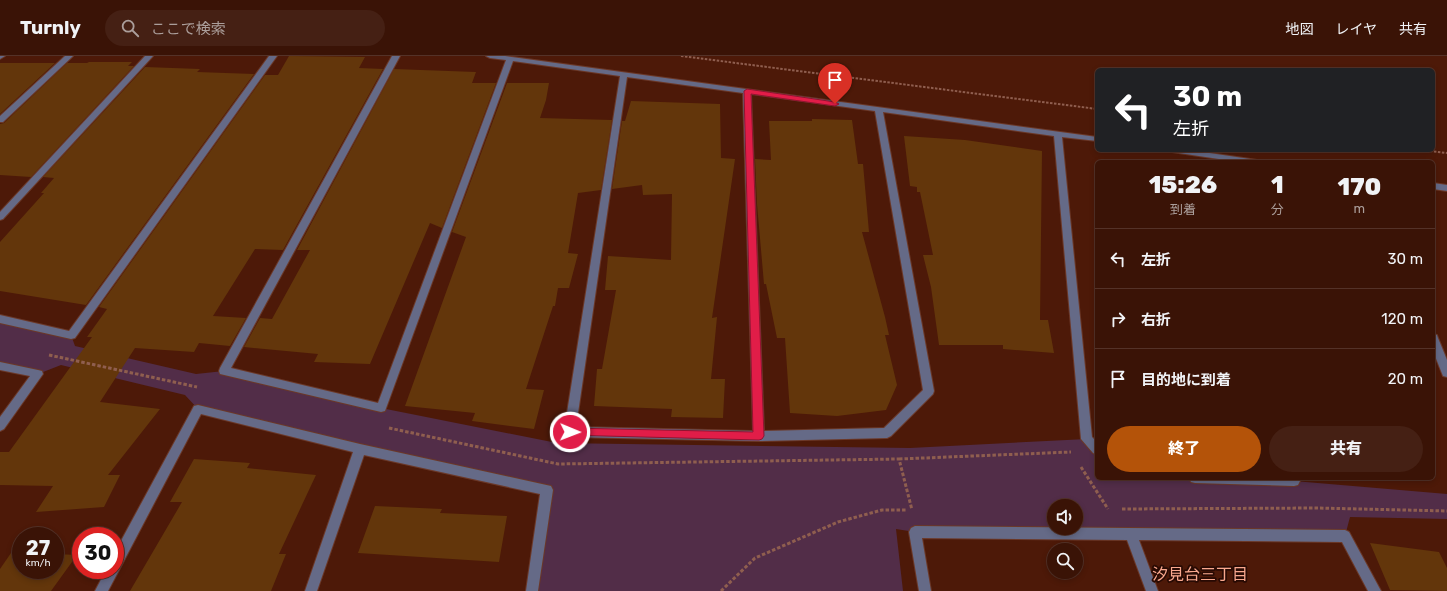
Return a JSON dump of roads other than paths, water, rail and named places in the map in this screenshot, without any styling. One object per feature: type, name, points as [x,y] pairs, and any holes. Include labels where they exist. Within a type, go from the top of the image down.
[{"type":"street","points":[[0,120],[69,56]]},
{"type":"street","points":[[0,217],[149,56]]},
{"type":"street","points":[[0,319],[71,335],[273,56]]},
{"type":"street","points":[[396,56],[224,371],[381,408],[510,59]]},
{"type":"street","points":[[490,56],[1095,139]]},
{"type":"street","points":[[624,74],[570,432],[759,436],[887,433],[930,391],[879,110]]},
{"type":"street","points":[[747,91],[759,436]]},
{"type":"street","points":[[1058,134],[1087,439],[1095,448]]},
{"type":"street","points":[[1181,152],[1213,159],[1228,160]]},
{"type":"street","points":[[1435,186],[1447,188]]},
{"type":"street","points":[[1435,343],[1447,373]]},
{"type":"street","points":[[0,366],[38,374],[0,426]]},
{"type":"street","points":[[124,548],[198,409],[360,449],[547,490],[532,591]]},
{"type":"street","points":[[311,591],[360,449]]},
{"type":"street","points":[[1261,480],[1294,480]]},
{"type":"street","points":[[925,591],[915,532],[1345,536],[1375,591]]},
{"type":"street","points":[[1131,534],[1152,591]]},
{"type":"street","points":[[101,591],[107,579]]},
{"type":"district","name":"汐見台三丁目","points":[[1200,574]]}]
